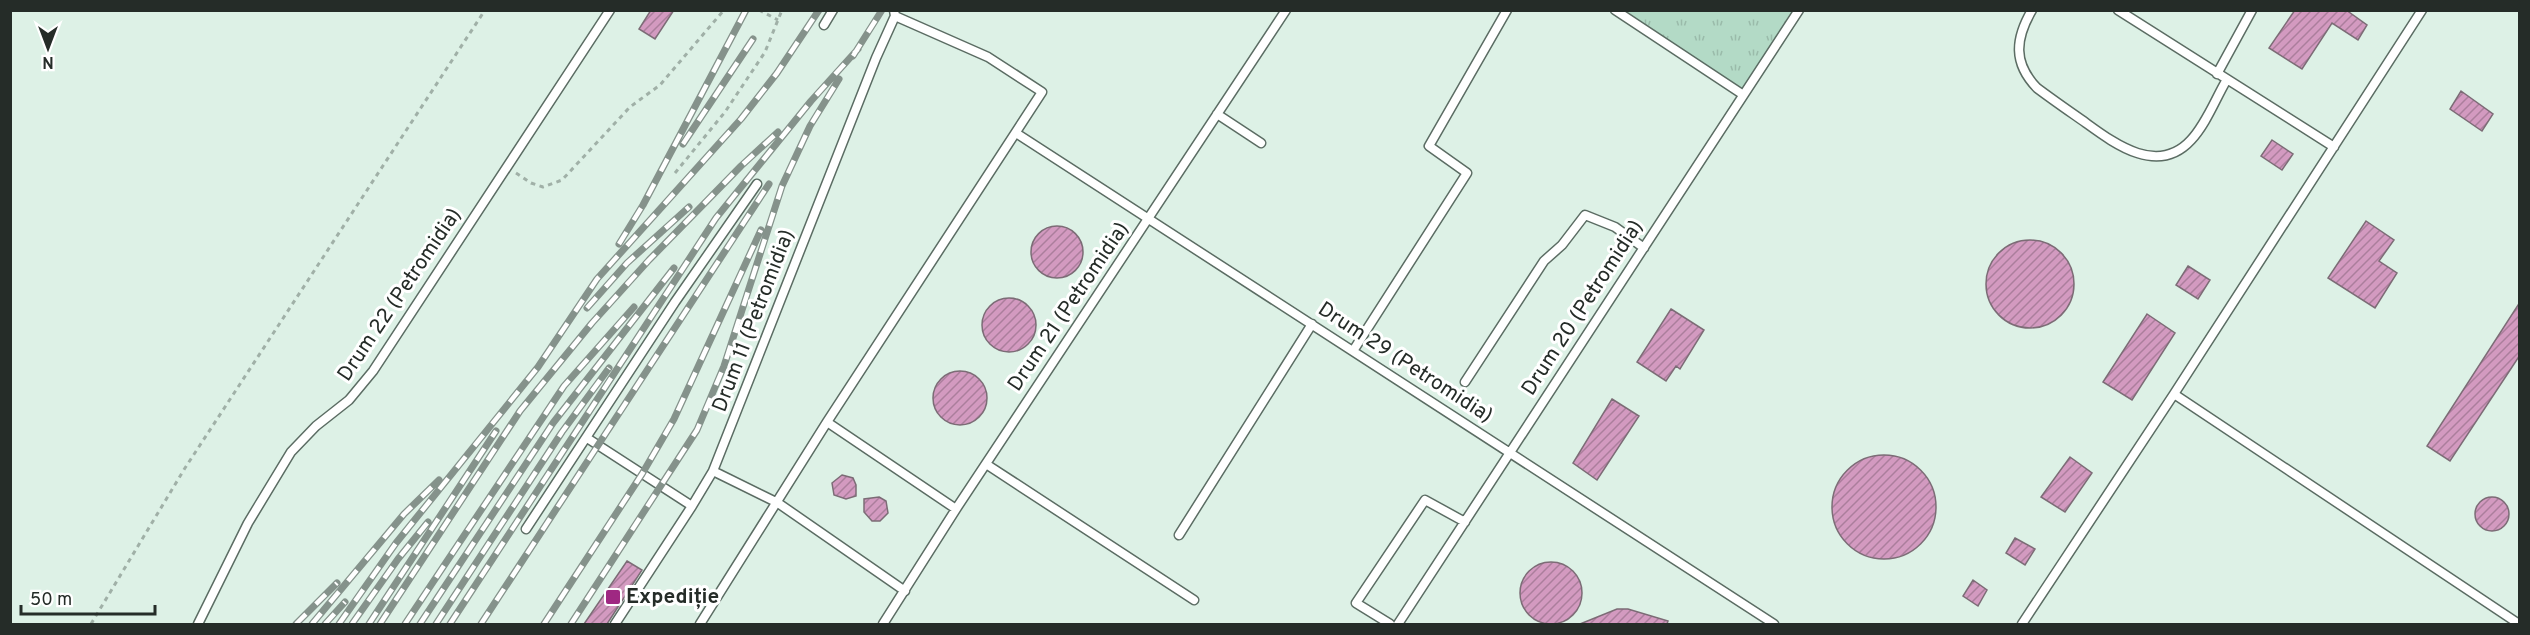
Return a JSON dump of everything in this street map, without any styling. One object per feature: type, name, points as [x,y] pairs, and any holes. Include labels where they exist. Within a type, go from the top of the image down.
[{"type":"lane","name":"Drum 22 (Petromidia)","points":[[198,624],[248,523],[291,452],[316,426],[349,400],[360,388],[508,168],[609,10]]},
{"type":"lane","points":[[824,25],[833,10]]},
{"type":"lane","name":"Drum 21 (Petromidia)","points":[[883,624],[956,509],[1286,10]]},
{"type":"lane","points":[[1353,351],[1467,173],[1429,146],[1508,10]]},
{"type":"lane","points":[[1615,10],[1742,94]]},
{"type":"lane","name":"Drum 20 (Petromidia)","points":[[1398,624],[1799,10]]},
{"type":"lane","points":[[2032,10],[2021,30],[2018,42],[2019,62],[2029,80],[2115,144],[2138,154],[2150,156],[2172,153],[2190,141],[2226,81]]},
{"type":"lane","points":[[2118,10],[2226,81],[2334,147]]},
{"type":"lane","points":[[2217,74],[2252,10]]},
{"type":"lane","points":[[2022,624],[2174,394],[2422,10]]},
{"type":"lane","points":[[700,624],[827,422],[1042,92],[988,57],[895,13]]},
{"type":"lane","name":"Drum 11 (Petromidia)","points":[[615,624],[693,507],[713,471],[895,13]]},
{"type":"lane","points":[[1217,114],[1261,143]]},
{"type":"lane","name":"Drum 29 (Petromidia)","points":[[1016,133],[1774,624]]},
{"type":"lane","points":[[526,529],[675,302],[757,184]]},
{"type":"lane","points":[[1465,382],[1544,261],[1562,245],[1585,214],[1615,227],[1644,248]]},
{"type":"lane","points":[[1179,536],[1312,324]]},
{"type":"lane","points":[[2174,394],[2519,624]]},
{"type":"lane","points":[[827,422],[956,509]]},
{"type":"lane","points":[[586,438],[693,507]]},
{"type":"lane","points":[[987,464],[1194,600]]},
{"type":"lane","points":[[713,471],[778,503],[905,591]]},
{"type":"lane","points":[[1390,624],[1356,603],[1425,500],[1465,522]]},
{"type":"path","points":[[91,624],[185,468],[485,10]]},
{"type":"path","points":[[508,168],[531,183],[543,187],[562,180],[630,107],[660,85],[724,10]]},
{"type":"path","points":[[759,10],[778,20]]},
{"type":"path","points":[[675,172],[725,112],[765,52],[782,10]]},
{"type":"green space","points":[[1614,11],[1798,11],[1742,94]]},
{"type":"building","points":[[651,10],[674,10],[655,39],[639,29]]},
{"type":"building","points":[[2295,10],[2346,10],[2367,25],[2358,40],[2332,23],[2302,69],[2269,48]]},
{"type":"building","points":[[2461,91],[2493,114],[2482,131],[2450,109]]},
{"type":"building","points":[[2272,140],[2293,154],[2282,170],[2261,156]]},
{"type":"building","points":[[2366,221],[2394,240],[2379,261],[2397,273],[2375,308],[2328,278]]},
{"type":"building","points":[[1052,226],[1062,226],[1076,233],[1083,252],[1076,271],[1062,278],[1052,278],[1042,274],[1035,267],[1031,257],[1031,247],[1035,237],[1042,230]]},
{"type":"building","points":[[2030,240],[2047,244],[2061,253],[2070,267],[2074,284],[2070,301],[2061,315],[2047,324],[2030,328],[2013,324],[1999,315],[1990,301],[1986,284],[1990,267],[1999,253],[2013,244]]},
{"type":"building","points":[[2188,266],[2210,280],[2198,299],[2176,285]]},
{"type":"building","points":[[1009,298],[1019,300],[1028,306],[1034,315],[1036,325],[1034,335],[1028,344],[1019,350],[1009,352],[999,350],[990,344],[984,335],[982,325],[984,315],[990,306],[999,300]]},
{"type":"building","points":[[2520,302],[2520,355],[2450,461],[2427,446]]},
{"type":"building","points":[[1671,309],[1704,330],[1680,369],[1676,366],[1666,381],[1637,362]]},
{"type":"building","points":[[2147,314],[2175,333],[2132,400],[2103,382]]},
{"type":"building","points":[[955,371],[965,371],[975,375],[983,383],[987,398],[983,413],[975,421],[965,425],[955,425],[945,421],[937,413],[933,403],[933,393],[937,383],[945,375]]},
{"type":"building","points":[[1612,399],[1639,416],[1597,480],[1573,463]]},
{"type":"building","points":[[1884,455],[1904,459],[1921,470],[1932,487],[1936,507],[1932,527],[1921,544],[1904,555],[1884,559],[1864,555],[1847,544],[1836,527],[1832,507],[1836,487],[1847,470],[1864,459]]},
{"type":"building","points":[[2070,457],[2092,473],[2065,512],[2041,497]]},
{"type":"building","points":[[842,475],[853,478],[856,485],[856,496],[846,499],[834,495],[832,483]]},
{"type":"building","points":[[879,497],[886,501],[888,513],[880,521],[872,521],[864,512],[864,499]]},
{"type":"building","points":[[2492,497],[2504,502],[2509,514],[2504,526],[2492,531],[2480,526],[2475,514],[2480,502]]},
{"type":"building","points":[[2015,538],[2035,549],[2025,565],[2006,553]]},
{"type":"building","name":"Expediție","points":[[627,561],[642,570],[607,624],[584,624]]},
{"type":"building","points":[[1545,562],[1557,562],[1573,571],[1580,581],[1582,593],[1580,605],[1573,615],[1557,624],[1545,624],[1534,619],[1525,610],[1520,599],[1520,587],[1525,576],[1534,567]]},
{"type":"building","points":[[1973,580],[1987,590],[1978,606],[1963,596]]},
{"type":"building","points":[[1617,609],[1628,609],[1668,621],[1667,624],[1580,624]]},
{"type":"railway","points":[[619,244],[643,205],[746,10]]},
{"type":"railway","points":[[339,624],[396,543],[538,367],[597,279],[741,119],[777,73],[819,10]]},
{"type":"railway","points":[[853,56],[882,10]]},
{"type":"railway","points":[[683,144],[753,39]]},
{"type":"railway","points":[[450,624],[716,218],[811,101],[858,49]]},
{"type":"railway","points":[[571,624],[697,430],[724,366],[782,186],[810,126],[839,79]]},
{"type":"railway","points":[[380,624],[520,411],[592,323],[649,260],[741,166],[778,132]]},
{"type":"railway","points":[[481,624],[769,184]]},
{"type":"railway","points":[[587,308],[627,263],[689,207]]},
{"type":"railway","points":[[544,624],[642,474],[674,419],[761,230]]},
{"type":"railway","points":[[420,624],[553,423],[674,268]]},
{"type":"railway","points":[[405,624],[564,386],[634,307]]},
{"type":"railway","points":[[436,624],[562,432],[609,368]]},
{"type":"railway","points":[[369,624],[496,431]]},
{"type":"railway","points":[[312,624],[404,514],[439,480]]},
{"type":"railway","points":[[352,624],[398,559],[428,522]]},
{"type":"railway","points":[[296,624],[337,583]]},
{"type":"railway","points":[[325,624],[345,602]]},
{"type":"place","name":"Expediție","points":[[613,597]]}]
